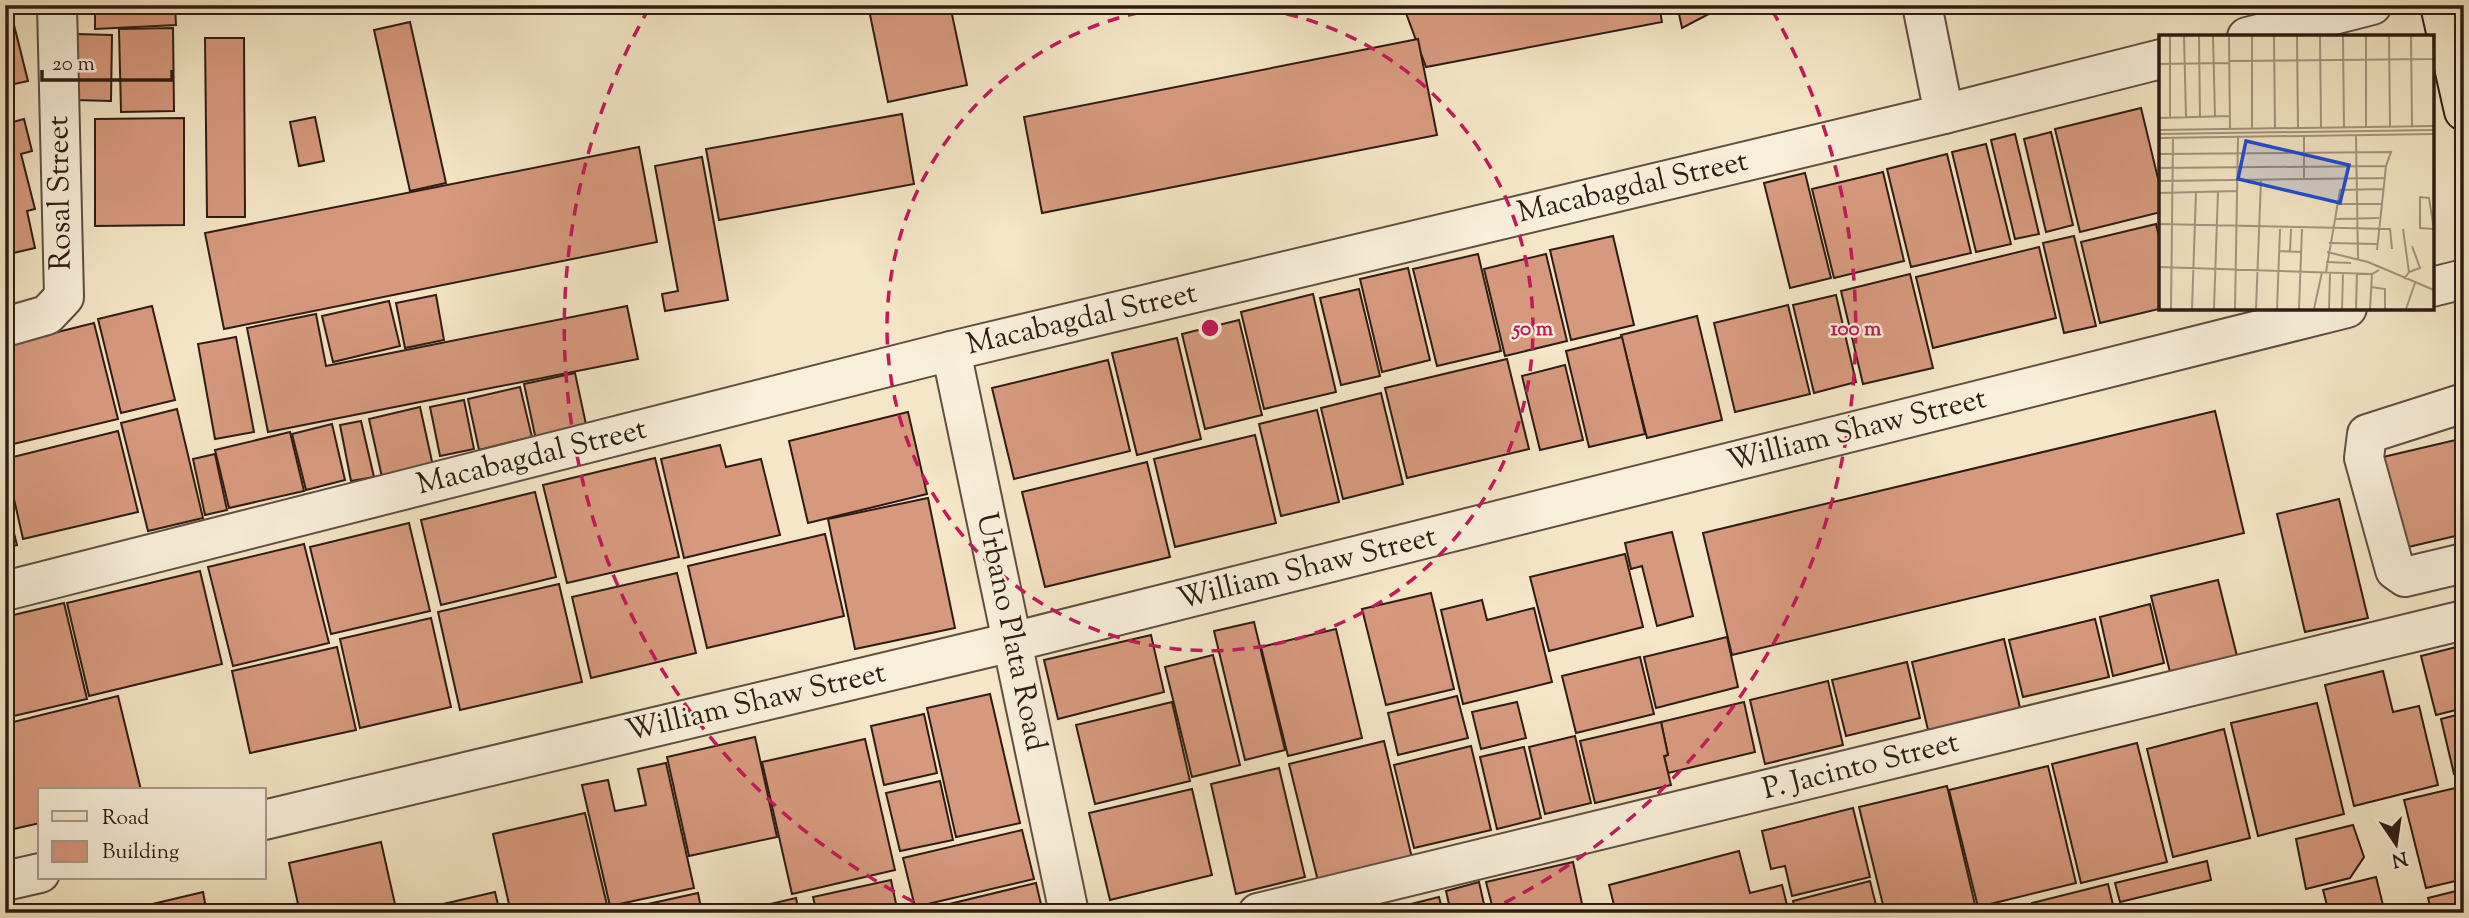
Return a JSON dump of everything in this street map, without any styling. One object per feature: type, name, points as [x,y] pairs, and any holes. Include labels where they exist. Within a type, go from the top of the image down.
[{"type":"main road","points":[[2440,5],[2464,111]]},
{"type":"street","name":"Rosal Street","points":[[5,327],[47,315],[64,297],[57,5]]},
{"type":"street","points":[[1922,5],[1944,114]]},
{"type":"street","points":[[2256,35],[2372,5]]},
{"type":"street","name":"Macabagdal Street","points":[[5,591],[951,351],[1944,114],[2159,60]]},
{"type":"street","points":[[2434,286],[2464,279]]},
{"type":"street","name":"William Shaw Street","points":[[266,820],[1012,642],[2339,310]]},
{"type":"street","name":"Urbano Plata Road","points":[[951,351],[1069,913]]},
{"type":"street","points":[[2464,403],[2367,434],[2364,458],[2395,570],[2405,578],[2464,563]]},
{"type":"street","name":"P. Jacinto Street","points":[[1258,913],[2464,620]]},
{"type":"street","points":[[5,881],[38,873]]},
{"type":"building","points":[[5,5],[9,5],[28,81],[5,86]]},
{"type":"building","points":[[95,5],[175,5],[176,25],[95,29]]},
{"type":"building","points":[[193,5],[425,5],[425,7],[193,8]]},
{"type":"building","points":[[868,5],[950,5],[967,85],[888,102]]},
{"type":"building","points":[[1403,5],[1659,5],[1662,22],[1426,67]]},
{"type":"building","points":[[1677,5],[1726,5],[1682,28]]},
{"type":"building","points":[[410,22],[446,183],[410,191],[374,30]]},
{"type":"building","points":[[173,28],[174,111],[121,112],[119,29]]},
{"type":"building","points":[[76,34],[112,35],[111,101],[74,100]]},
{"type":"building","points":[[205,38],[244,38],[245,217],[207,217]]},
{"type":"building","points":[[1418,39],[1437,135],[1042,213],[1024,117]]},
{"type":"building","points":[[2141,108],[2159,183],[2159,212],[2080,232],[2055,129]]},
{"type":"building","points":[[902,114],[914,184],[719,220],[706,149]]},
{"type":"building","points":[[315,117],[324,161],[299,166],[290,122]]},
{"type":"building","points":[[184,118],[184,225],[95,226],[95,119]]},
{"type":"building","points":[[24,119],[32,151],[21,154],[35,209],[27,211],[35,248],[5,255],[5,124]]},
{"type":"building","points":[[2051,132],[2073,225],[2046,232],[2024,139]]},
{"type":"building","points":[[2015,134],[2039,234],[2015,239],[1991,140]]},
{"type":"building","points":[[1986,144],[2011,244],[1976,252],[1952,152]]},
{"type":"building","points":[[639,147],[657,242],[224,329],[205,233]]},
{"type":"building","points":[[1947,154],[1971,253],[1911,267],[1887,169]]},
{"type":"building","points":[[702,157],[728,300],[665,311],[662,294],[678,291],[655,166]]},
{"type":"building","points":[[1883,172],[1904,261],[1834,278],[1812,189]]},
{"type":"building","points":[[1805,173],[1831,278],[1790,288],[1764,183]]},
{"type":"building","points":[[2156,224],[2159,237],[2159,309],[2100,323],[2081,242]]},
{"type":"building","points":[[1613,236],[1634,325],[1571,340],[1550,250]]},
{"type":"building","points":[[2074,236],[2096,326],[2064,333],[2043,243]]},
{"type":"building","points":[[2039,247],[2056,318],[1933,348],[1916,277]]},
{"type":"building","points":[[1478,254],[1501,351],[1437,366],[1413,269]]},
{"type":"building","points":[[1546,254],[1567,341],[1505,356],[1484,269]]},
{"type":"building","points":[[1408,268],[1430,360],[1382,372],[1360,279]]},
{"type":"building","points":[[1910,274],[1933,368],[1863,384],[1841,291]]},
{"type":"building","points":[[1359,289],[1380,376],[1341,385],[1320,298]]},
{"type":"building","points":[[1313,294],[1336,392],[1264,409],[1241,312]]},
{"type":"building","points":[[436,295],[444,340],[405,348],[396,303]]},
{"type":"building","points":[[1836,295],[1856,382],[1814,393],[1793,305]]},
{"type":"building","points":[[389,301],[400,346],[333,362],[322,316]]},
{"type":"building","points":[[1788,305],[1810,394],[1735,412],[1714,323]]},
{"type":"building","points":[[152,306],[175,400],[121,413],[98,319]]},
{"type":"building","points":[[627,306],[638,359],[268,432],[247,328],[316,314],[326,366]]},
{"type":"building","points":[[1697,316],[1722,420],[1647,438],[1621,335]]},
{"type":"building","points":[[1239,320],[1262,415],[1205,429],[1182,334]]},
{"type":"building","points":[[94,323],[118,419],[5,446],[5,345]]},
{"type":"building","points":[[236,337],[254,432],[215,439],[198,344]]},
{"type":"building","points":[[1622,337],[1645,434],[1589,447],[1566,351]]},
{"type":"building","points":[[1177,338],[1201,439],[1137,455],[1112,353]]},
{"type":"building","points":[[1507,359],[1529,449],[1407,478],[1385,388]]},
{"type":"building","points":[[1108,360],[1130,451],[1014,479],[992,388]]},
{"type":"building","points":[[1565,365],[1583,440],[1540,450],[1522,376]]},
{"type":"building","points":[[575,373],[587,429],[536,440],[524,384]]},
{"type":"building","points":[[520,387],[532,437],[479,450],[468,399]]},
{"type":"building","points":[[1381,393],[1403,484],[1343,499],[1321,408]]},
{"type":"building","points":[[464,400],[474,449],[440,456],[430,407]]},
{"type":"building","points":[[420,407],[433,466],[382,477],[369,419]]},
{"type":"building","points":[[177,409],[203,518],[148,531],[121,423]]},
{"type":"building","points":[[1317,410],[1339,502],[1281,516],[1259,424]]},
{"type":"building","points":[[2215,411],[2244,533],[1732,655],[1703,533]]},
{"type":"building","points":[[908,412],[927,494],[808,523],[789,441]]},
{"type":"building","points":[[361,421],[374,477],[351,481],[340,425]]},
{"type":"building","points":[[332,424],[345,480],[306,490],[292,434]]},
{"type":"building","points":[[118,431],[138,512],[23,539],[5,459]]},
{"type":"building","points":[[290,432],[304,491],[229,508],[215,450]]},
{"type":"building","points":[[1255,435],[1276,523],[1175,547],[1154,459]]},
{"type":"building","points":[[2464,438],[2464,534],[2387,552],[2366,461]]},
{"type":"building","points":[[720,445],[726,467],[761,459],[780,535],[684,558],[661,459]]},
{"type":"building","points":[[215,454],[227,510],[205,515],[193,459]]},
{"type":"building","points":[[655,458],[679,557],[567,583],[543,485]]},
{"type":"building","points":[[1147,462],[1170,557],[1045,587],[1022,492]]},
{"type":"building","points":[[535,492],[556,577],[441,605],[421,520]]},
{"type":"building","points":[[5,497],[17,545],[5,548]]},
{"type":"building","points":[[928,498],[955,628],[855,649],[828,519]]},
{"type":"building","points":[[2339,499],[2368,618],[2305,632],[2277,514]]},
{"type":"building","points":[[409,523],[430,611],[331,634],[310,547]]},
{"type":"building","points":[[1672,532],[1693,616],[1657,626],[1642,566],[1631,569],[1625,543]]},
{"type":"building","points":[[825,534],[844,616],[707,648],[688,566]]},
{"type":"building","points":[[304,544],[329,643],[233,666],[208,567]]},
{"type":"building","points":[[1625,554],[1643,627],[1549,651],[1530,577]]},
{"type":"building","points":[[200,571],[222,664],[89,696],[67,603]]},
{"type":"building","points":[[677,573],[696,653],[591,678],[572,597]]},
{"type":"building","points":[[2218,580],[2238,660],[2171,676],[2151,596]]},
{"type":"building","points":[[559,584],[582,682],[460,710],[438,612]]},
{"type":"building","points":[[1431,593],[1454,689],[1386,705],[1362,609]]},
{"type":"building","points":[[1482,600],[1487,620],[1534,608],[1552,682],[1463,704],[1441,610]]},
{"type":"building","points":[[64,603],[87,699],[5,718],[5,617]]},
{"type":"building","points":[[2150,604],[2164,663],[2113,676],[2100,617]]},
{"type":"building","points":[[431,618],[451,707],[360,728],[340,639]]},
{"type":"building","points":[[2095,619],[2109,677],[2023,697],[2009,640]]},
{"type":"building","points":[[1254,622],[1285,750],[1245,760],[1214,631]]},
{"type":"building","points":[[1336,629],[1362,738],[1288,756],[1261,647]]},
{"type":"building","points":[[1151,635],[1164,692],[1058,719],[1044,660]]},
{"type":"building","points":[[1727,637],[1738,687],[1656,708],[1644,657]]},
{"type":"building","points":[[2004,639],[2021,712],[1929,734],[1912,662]]},
{"type":"building","points":[[2464,645],[2464,708],[2436,715],[2421,656]]},
{"type":"building","points":[[337,647],[356,730],[250,753],[232,671]]},
{"type":"building","points":[[1213,655],[1240,765],[1192,777],[1165,667]]},
{"type":"building","points":[[1640,657],[1654,714],[1576,733],[1562,676]]},
{"type":"building","points":[[1907,662],[1920,718],[1846,736],[1832,680]]},
{"type":"building","points":[[2383,671],[2393,712],[2419,706],[2438,785],[2354,806],[2325,685]]},
{"type":"building","points":[[1828,681],[1843,745],[1765,764],[1750,700]]},
{"type":"building","points":[[990,694],[1020,823],[956,837],[927,708]]},
{"type":"building","points":[[118,696],[141,788],[38,788],[38,823],[5,831],[5,724]]},
{"type":"building","points":[[1457,696],[1468,738],[1398,755],[1388,713]]},
{"type":"building","points":[[1172,702],[1190,781],[1095,804],[1076,725]]},
{"type":"building","points":[[1517,702],[1526,738],[1481,749],[1472,712]]},
{"type":"building","points":[[1744,702],[1755,752],[1668,773],[1664,756],[1668,755],[1661,722]]},
{"type":"building","points":[[2317,703],[2344,814],[2258,836],[2231,723]]},
{"type":"building","points":[[2464,713],[2464,771],[2454,774],[2441,719]]},
{"type":"building","points":[[924,714],[937,773],[884,785],[871,726]]},
{"type":"building","points":[[1661,722],[1668,755],[1664,756],[1671,785],[1595,803],[1580,741]]},
{"type":"building","points":[[2224,729],[2250,838],[2173,857],[2147,749]]},
{"type":"building","points":[[1575,736],[1591,803],[1545,814],[1529,747]]},
{"type":"building","points":[[755,737],[777,837],[689,856],[667,757]]},
{"type":"building","points":[[865,739],[895,870],[792,894],[762,762]]},
{"type":"building","points":[[1384,741],[1412,858],[1318,881],[1289,764]]},
{"type":"building","points":[[2137,743],[2167,862],[2081,883],[2052,764]]},
{"type":"building","points":[[1471,746],[1491,830],[1414,848],[1394,765]]},
{"type":"building","points":[[1524,747],[1541,818],[1497,829],[1480,757]]},
{"type":"building","points":[[666,763],[694,888],[610,906],[582,785],[608,780],[615,811],[646,805],[638,769]]},
{"type":"building","points":[[2048,766],[2076,883],[1978,907],[1949,790]]},
{"type":"building","points":[[1279,768],[1305,877],[1236,894],[1211,784]]},
{"type":"building","points":[[940,781],[953,840],[900,851],[886,793]]},
{"type":"building","points":[[1947,786],[1977,913],[1885,913],[1859,807]]},
{"type":"building","points":[[2464,786],[2464,879],[2426,888],[2404,800]]},
{"type":"building","points":[[1192,789],[1212,875],[1110,900],[1089,813]]},
{"type":"building","points":[[1853,808],[1870,877],[1792,896],[1785,866],[1771,869],[1762,831]]},
{"type":"building","points":[[585,813],[608,909],[592,913],[511,913],[493,834]]},
{"type":"building","points":[[2353,825],[2364,857],[2350,878],[2306,889],[2296,839]]},
{"type":"building","points":[[1022,830],[1034,879],[915,907],[903,858]]},
{"type":"building","points":[[381,842],[397,913],[300,913],[289,863]]},
{"type":"building","points":[[1739,851],[1750,893],[1782,885],[1789,913],[1616,913],[1609,885]]},
{"type":"building","points":[[2207,861],[2211,880],[2120,902],[2115,883]]},
{"type":"building","points":[[1573,862],[1584,913],[1494,913],[1486,882]]},
{"type":"building","points":[[2376,877],[2385,913],[2329,913],[2323,890]]},
{"type":"building","points":[[891,880],[898,913],[817,913],[813,897]]},
{"type":"building","points":[[1870,881],[1878,913],[1796,913],[1793,901]]},
{"type":"building","points":[[1479,882],[1486,913],[1451,913],[1446,891]]},
{"type":"building","points":[[1036,883],[1043,913],[912,913]]},
{"type":"building","points":[[2108,884],[2115,913],[2034,913],[2032,903]]},
{"type":"building","points":[[2464,889],[2464,913],[2432,913],[2428,898]]},
{"type":"building","points":[[203,892],[207,913],[142,913],[140,907]]},
{"type":"building","points":[[495,892],[500,913],[413,911]]},
{"type":"building","points":[[698,893],[702,913],[607,913]]},
{"type":"building","points":[[1439,897],[1443,913],[1375,913]]},
{"type":"building","points":[[796,898],[799,913],[732,913]]},
{"type":"building","points":[[2028,906],[2030,913],[2000,913]]}]
